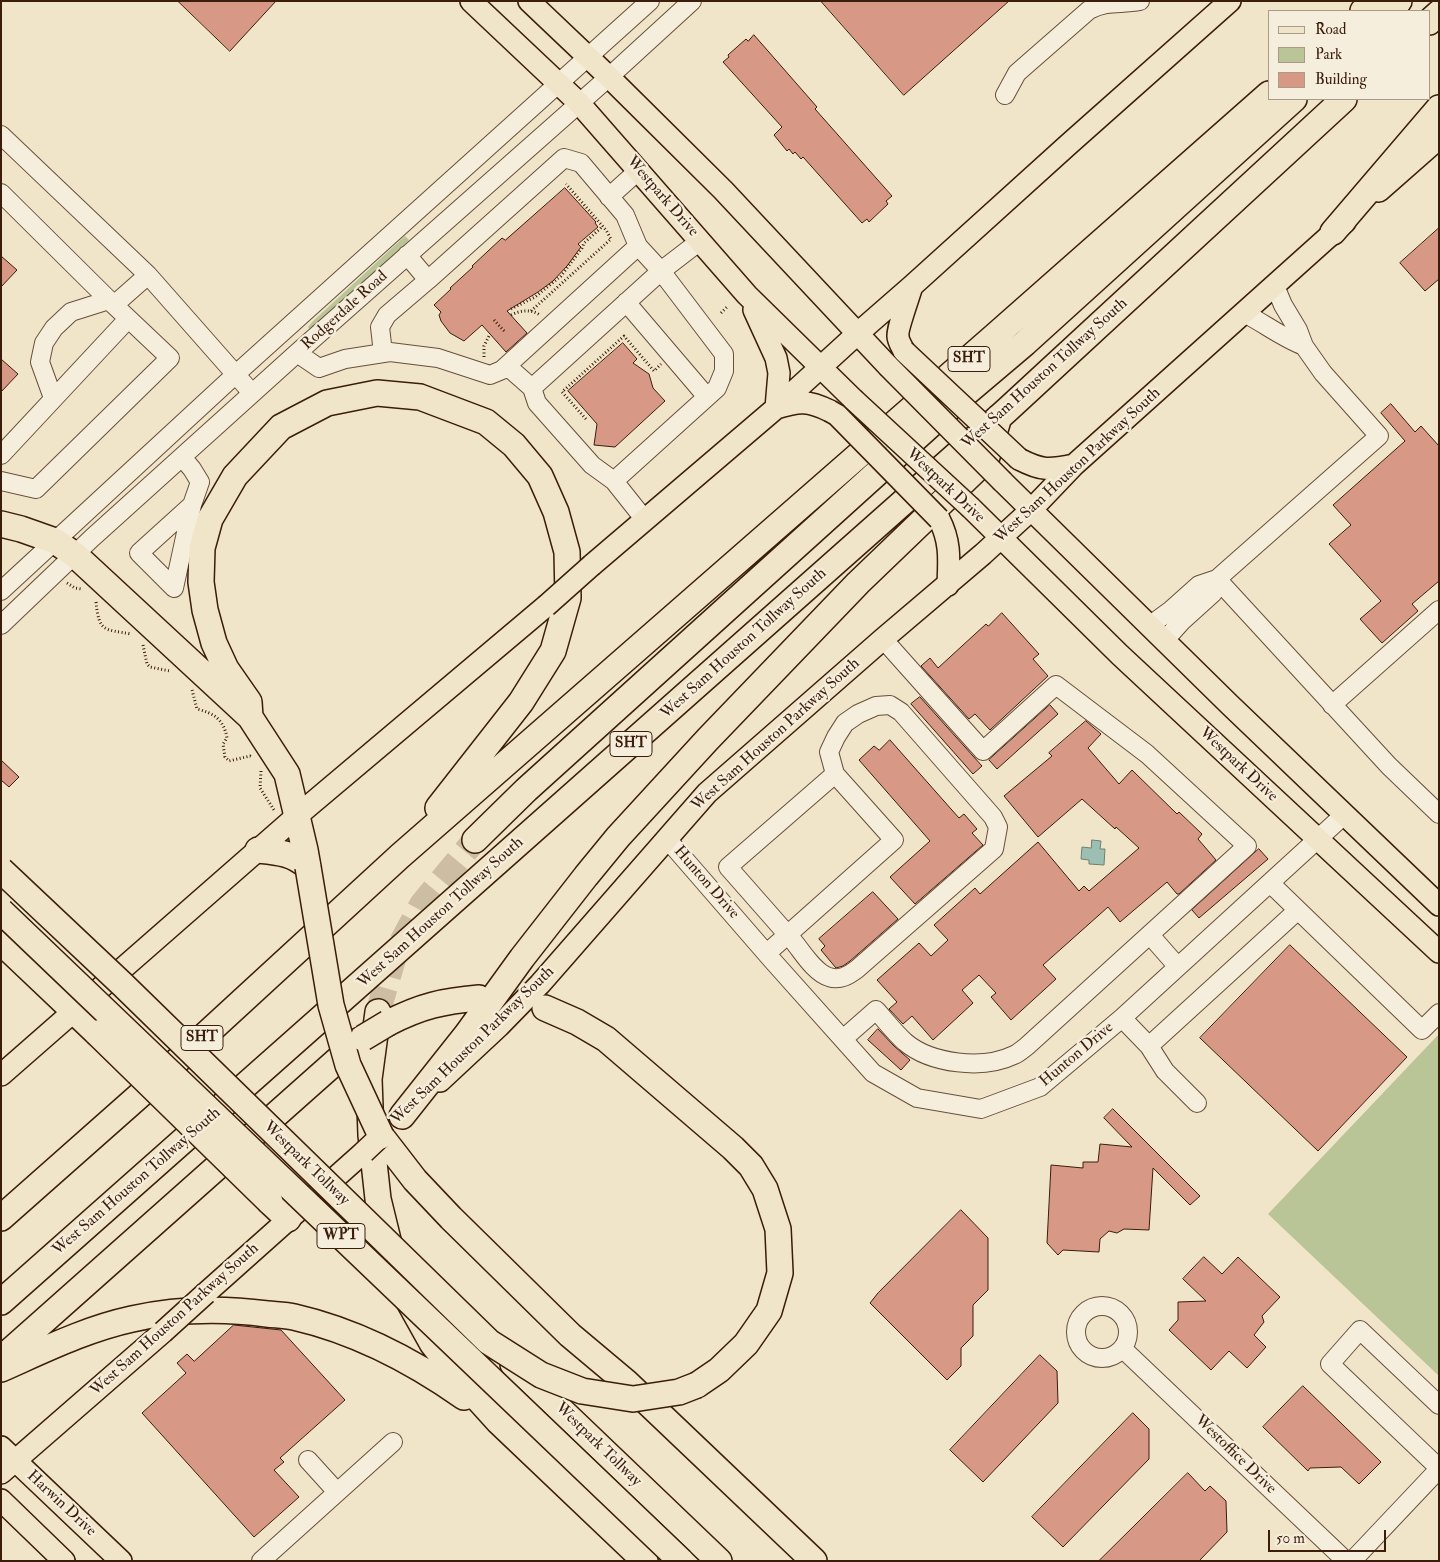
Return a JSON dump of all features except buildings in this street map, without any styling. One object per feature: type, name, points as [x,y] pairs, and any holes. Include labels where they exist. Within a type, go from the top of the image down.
[{"type":"highway","points":[[1364,10],[1374,1]]},
{"type":"highway","name":"SHT","points":[[1,1218],[134,1100],[400,856],[1268,95]]},
{"type":"highway","points":[[475,840],[526,790],[1293,100]]},
{"type":"highway","name":"West Sam Houston Tollway South","points":[[1,1302],[999,417],[1343,100]]},
{"type":"highway","points":[[1334,232],[1439,108]]},
{"type":"highway","points":[[250,717],[249,702],[226,669],[205,610],[201,582],[202,548],[210,519],[235,476],[281,427],[327,403],[378,393],[420,397],[486,422],[514,445],[540,476],[556,512],[566,552],[568,598],[553,651],[521,702],[400,856]]},
{"type":"highway","points":[[387,1136],[467,1034],[568,899],[618,837],[708,739],[858,584],[986,460],[999,417]]},
{"type":"highway","points":[[1,524],[21,528],[65,548],[250,717],[270,745],[287,774],[291,821],[304,859],[330,1005],[348,1065],[387,1136],[415,1180],[570,1335],[626,1382],[814,1561]]},
{"type":"highway","points":[[258,850],[288,854],[304,859]]},
{"type":"highway","name":"Westpark Tollway","points":[[1,870],[122,984],[489,1342],[719,1561]]},
{"type":"highway","name":"Westpark Tollway","points":[[1,912],[680,1561]]},
{"type":"highway","points":[[1,942],[288,1219]]},
{"type":"highway","points":[[1,1359],[362,1038],[383,1017],[410,1012],[446,1001],[479,998]]},
{"type":"highway","points":[[489,1342],[541,1375],[582,1391],[633,1399],[679,1392],[697,1385],[719,1370],[746,1344],[769,1311],[780,1273],[778,1229],[766,1189],[751,1166],[734,1148],[606,1039],[577,1022],[545,1008]]},
{"type":"highway","points":[[383,1017],[370,1079],[371,1135],[378,1200],[403,1291],[432,1343],[461,1380],[500,1422],[645,1561]]},
{"type":"highway","points":[[1,1369],[70,1338],[132,1319],[191,1310],[240,1310],[293,1317],[347,1333],[392,1354],[440,1380],[500,1422]]},
{"type":"main road","name":"Westpark Drive","points":[[471,1],[579,103],[747,295],[852,399],[971,508],[1000,539],[1120,655],[1439,952]]},
{"type":"main road","points":[[529,1],[723,190],[857,334],[1031,510],[1439,905]]},
{"type":"main road","points":[[1,1074],[291,821],[546,606],[776,408],[1230,1]]},
{"type":"main road","name":"West Sam Houston Parkway South","points":[[6,1461],[163,1332],[288,1219],[387,1136],[540,984],[707,793],[1000,539],[1074,465],[1439,138]]},
{"type":"main road","points":[[912,286],[903,318],[898,326],[898,337],[904,351],[1019,459],[1036,468],[1053,469],[1074,465]]},
{"type":"main road","points":[[747,295],[776,358],[779,373],[776,408]]},
{"type":"main road","points":[[776,408],[796,402],[808,402],[830,411],[939,519],[946,532],[950,554],[948,585]]},
{"type":"main road","name":"Harwin Drive","points":[[6,1461],[121,1561]]},
{"type":"main road","points":[[1,1500],[64,1561]]},
{"type":"street","name":"Rodgerdale Road","points":[[1,625],[65,548],[236,374],[650,1]]},
{"type":"street","name":"Rodgerdale Road","points":[[1,591],[65,548],[182,457],[692,1]]},
{"type":"street","points":[[1005,94],[1017,73],[1089,10],[1101,4],[1140,1]]},
{"type":"street","points":[[1,135],[148,275],[252,393]]},
{"type":"street","points":[[383,353],[380,327],[387,315],[564,158],[581,163],[625,215],[638,246],[661,271],[724,354],[724,371],[717,388],[614,481]]},
{"type":"street","points":[[610,196],[639,170]]},
{"type":"street","points":[[1,194],[111,303],[170,358],[36,489],[1,481]]},
{"type":"street","points":[[532,388],[661,271],[700,241]]},
{"type":"street","points":[[297,353],[320,368],[345,359],[390,352],[438,358],[490,374],[507,366],[638,246]]},
{"type":"street","points":[[407,256],[428,280]]},
{"type":"street","points":[[53,398],[40,362],[44,343],[54,328],[71,312],[111,303],[148,275]]},
{"type":"street","points":[[1157,633],[1171,610],[1199,585],[1217,579],[1379,436],[1324,373],[1304,346],[1298,330],[1283,305],[1275,286]]},
{"type":"street","points":[[626,302],[707,397]]},
{"type":"street","points":[[1244,314],[1274,329],[1287,339],[1304,346]]},
{"type":"street","points":[[1,455],[128,319]]},
{"type":"street","points":[[507,366],[532,388],[537,403],[592,465],[614,481],[645,520]]},
{"type":"street","points":[[182,457],[200,482],[192,505]]},
{"type":"street","points":[[1217,579],[1389,766],[1439,814]]},
{"type":"street","points":[[1332,705],[1439,610]]},
{"type":"street","points":[[842,1039],[876,1010],[905,1042],[925,1055],[946,1062],[987,1062],[1014,1055],[1027,1046],[1247,846],[1147,754],[1056,685],[983,751],[883,639]]},
{"type":"street","points":[[767,953],[787,935],[894,840],[835,774],[830,752],[836,736],[845,723],[858,714],[876,706],[890,706],[901,712],[993,817],[998,827],[994,849],[848,976],[828,977],[818,970],[787,935],[728,867],[835,774]]},
{"type":"street","name":"Hunton Drive","points":[[667,839],[873,1072],[917,1098],[981,1109],[1040,1087],[1122,1018],[1344,815]]},
{"type":"street","points":[[1270,883],[1422,1030],[1439,1013]]},
{"type":"street","points":[[1149,1046],[1298,910]]},
{"type":"street","points":[[1150,935],[1178,967]]},
{"type":"street","points":[[1122,1018],[1149,1046],[1165,1071],[1197,1103]]},
{"type":"street","points":[[1352,1561],[1439,1469],[1330,1364],[1360,1330],[1439,1405]]},
{"type":"street","name":"Westoffice Drive","points":[[1123,1349],[1346,1561]]},
{"type":"street","points":[[262,1561],[393,1442]]},
{"type":"street","points":[[308,1460],[337,1492]]},
{"type":"path","points":[[531,311],[611,239],[603,226],[566,184]]},
{"type":"path","points":[[511,309],[532,298],[561,276],[574,261],[584,243],[603,226]]},
{"type":"path","points":[[574,261],[580,266]]},
{"type":"path","points":[[547,288],[550,294]]},
{"type":"path","points":[[532,298],[536,306]]},
{"type":"path","points":[[721,313],[728,306]]},
{"type":"path","points":[[511,315],[523,311],[531,311],[537,313],[552,325]]},
{"type":"path","points":[[494,320],[505,332]]},
{"type":"path","points":[[487,373],[483,353],[490,334]]},
{"type":"path","points":[[586,419],[562,392],[624,336],[654,371],[663,362]]},
{"type":"path","points":[[67,582],[75,588],[88,590]]},
{"type":"path","points":[[96,600],[99,618],[110,632],[132,634],[136,638]]},
{"type":"path","points":[[143,644],[147,664],[176,672]]},
{"type":"path","points":[[192,689],[197,709],[212,712],[224,724],[227,738],[223,744],[224,757],[229,761],[250,756],[256,761]]},
{"type":"path","points":[[260,766],[262,782],[260,788],[273,808],[274,813],[291,821]]},
{"type":"green space","points":[[405,236],[409,240],[387,265],[311,331],[308,327],[312,322]]},
{"type":"green space","points":[[1439,1034],[1439,1376],[1268,1214]]},
{"type":"water","points":[[1092,840],[1101,841],[1100,849],[1105,849],[1104,865],[1089,864],[1089,860],[1081,859],[1082,847],[1091,848]]},
{"type":"tunnel","points":[[378,1012],[395,954],[422,904],[475,840]]}]
